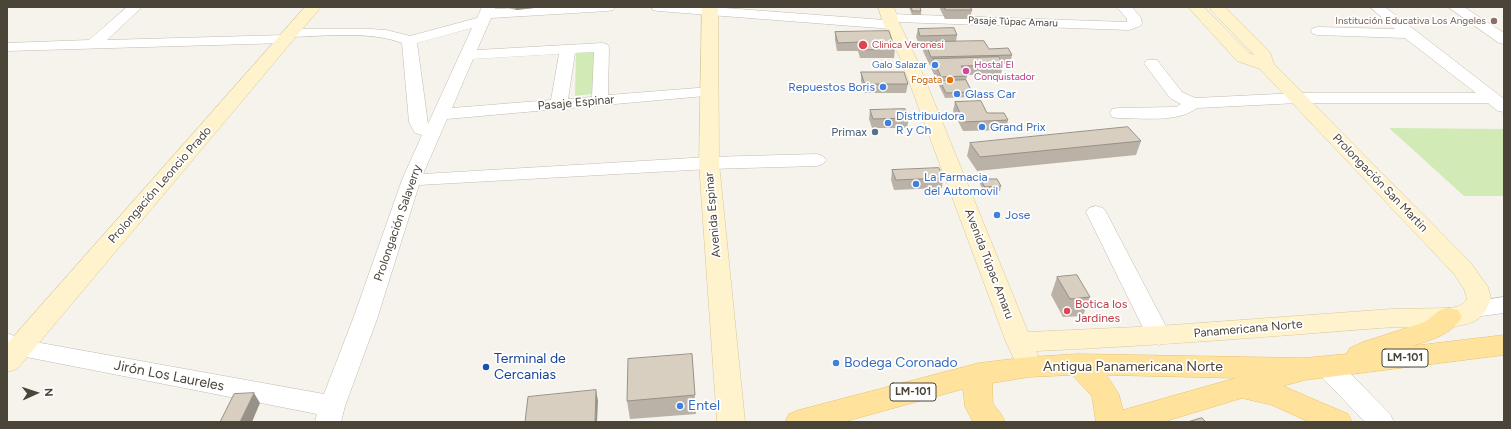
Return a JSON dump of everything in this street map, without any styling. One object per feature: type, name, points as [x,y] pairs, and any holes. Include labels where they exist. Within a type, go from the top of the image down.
[{"type":"main road","points":[[1324,367],[1372,349],[1434,329],[1449,317]]},
{"type":"main road","name":"Antigua Panamericana Norte","points":[[1123,422],[1241,388],[1324,367],[1504,344]]},
{"type":"main road","name":"Antigua Panamericana Norte","points":[[799,422],[979,374],[1024,354],[1078,364],[1324,367]]},
{"type":"main road","points":[[1078,364],[1101,386],[1109,403],[1110,422]]},
{"type":"main road","points":[[979,374],[976,394],[981,413],[991,422]]},
{"type":"main road","points":[[1241,388],[1277,396],[1338,422]]},
{"type":"street","points":[[92,45],[135,7]]},
{"type":"street","name":"Prolongación Leoncio Prado","points":[[283,37],[303,7]]},
{"type":"street","name":"Prolongación Leoncio Prado","points":[[10,349],[283,37],[313,7]]},
{"type":"street","points":[[7,47],[92,45],[362,33],[398,37],[409,41],[486,14],[608,7]]},
{"type":"street","name":"Pasaje Túpac Amaru","points":[[658,7],[1129,26],[1135,23],[1134,18],[1124,7]]},
{"type":"street","points":[[1196,7],[1243,57],[1266,65]]},
{"type":"street","points":[[1216,7],[1264,56],[1266,65]]},
{"type":"street","points":[[1377,7],[1409,34],[1498,102]]},
{"type":"street","points":[[1455,7],[1501,36]]},
{"type":"street","name":"Avenida Espinar","points":[[710,8],[709,163],[731,422]]},
{"type":"street","name":"Prolongación Salaverry","points":[[330,414],[365,319],[411,180],[486,14]]},
{"type":"street","name":"Avenida Túpac Amaru","points":[[889,17],[912,67],[1024,354]]},
{"type":"street","points":[[1318,31],[1409,34]]},
{"type":"street","points":[[409,41],[418,122],[422,129],[433,133]]},
{"type":"street","points":[[559,104],[568,48]]},
{"type":"street","points":[[468,55],[568,48],[603,48],[600,101]]},
{"type":"street","points":[[1152,63],[1176,95],[1193,103],[1211,104],[1298,98],[1498,102]]},
{"type":"street","name":"Prolongación San Martin","points":[[1266,65],[1462,268],[1476,287],[1479,299],[1474,309]]},
{"type":"street","name":"Pasaje Espinar","points":[[441,114],[710,92]]},
{"type":"street","points":[[1118,113],[1176,112],[1184,110],[1193,103]]},
{"type":"street","points":[[411,180],[709,163],[817,160]]},
{"type":"street","points":[[1096,212],[1159,336]]},
{"type":"street","points":[[1474,309],[1504,305]]},
{"type":"street","name":"Panamericana Norte","points":[[1024,354],[1159,336],[1392,318],[1449,317],[1464,315],[1474,309]]},
{"type":"street","name":"Jirón Los Laureles","points":[[10,349],[330,414]]},
{"type":"street","points":[[1324,367],[1380,422]]},
{"type":"green space","points":[[599,50],[600,93],[575,96],[576,52]]},
{"type":"green space","points":[[1389,128],[1504,129],[1504,196],[1464,196]]},
{"type":"building","points":[[911,7],[920,7],[921,11],[913,11]]},
{"type":"building","points":[[944,7],[970,7],[972,10],[946,10]]},
{"type":"building","points":[[954,28],[957,35],[920,36],[918,29]]},
{"type":"building","points":[[889,31],[895,49],[861,50],[859,42],[838,43],[835,32]]},
{"type":"building","points":[[984,41],[989,49],[1008,48],[1012,55],[931,57],[925,42]]},
{"type":"building","points":[[999,57],[1003,65],[961,66],[967,76],[941,77],[933,59]]},
{"type":"building","points":[[861,72],[904,72],[908,84],[865,84]]},
{"type":"building","points":[[966,80],[972,92],[946,93],[940,81]]},
{"type":"building","points":[[981,101],[987,113],[1004,113],[1008,120],[964,122],[955,102]]},
{"type":"building","points":[[905,109],[909,118],[873,119],[870,110]]},
{"type":"building","points":[[1128,127],[1141,141],[980,157],[970,143]]},
{"type":"building","points":[[939,168],[943,178],[896,180],[892,170]]},
{"type":"building","points":[[981,179],[997,179],[1001,186],[985,187]]},
{"type":"building","points":[[1077,275],[1090,297],[1070,299],[1057,277]]},
{"type":"building","points":[[692,354],[695,395],[627,401],[628,359]]},
{"type":"building","points":[[596,390],[595,422],[525,422],[528,397]]},
{"type":"building","points":[[254,393],[240,422],[220,422],[234,394]]},
{"type":"building","points":[[1202,418],[1206,422],[1188,422]]},
{"type":"place","name":"Institución Educativa Los Angeles","points":[[1494,21]]},
{"type":"place","name":"Clinica Veronesi","points":[[863,45]]},
{"type":"place","name":"Galo Salazar","points":[[935,65]]},
{"type":"place","name":"Hostal El Conquistador","points":[[966,71]]},
{"type":"place","name":"Fogata","points":[[950,80]]},
{"type":"place","name":"Repuestos Boris","points":[[883,87]]},
{"type":"place","name":"Glass Car","points":[[957,94]]},
{"type":"place","name":"Distribuidora R y Ch","points":[[888,123]]},
{"type":"place","name":"Grand Prix","points":[[982,127]]},
{"type":"place","name":"Primax","points":[[875,132]]},
{"type":"place","name":"La Farmacia del Automovil","points":[[916,184]]},
{"type":"place","name":"Jose","points":[[997,215]]},
{"type":"place","name":"Botica los Jardines","points":[[1067,311]]},
{"type":"place","name":"Bodega Coronado","points":[[836,363]]},
{"type":"place","name":"Terminal de Cercanias","points":[[486,367]]},
{"type":"place","name":"Entel","points":[[680,406]]}]
